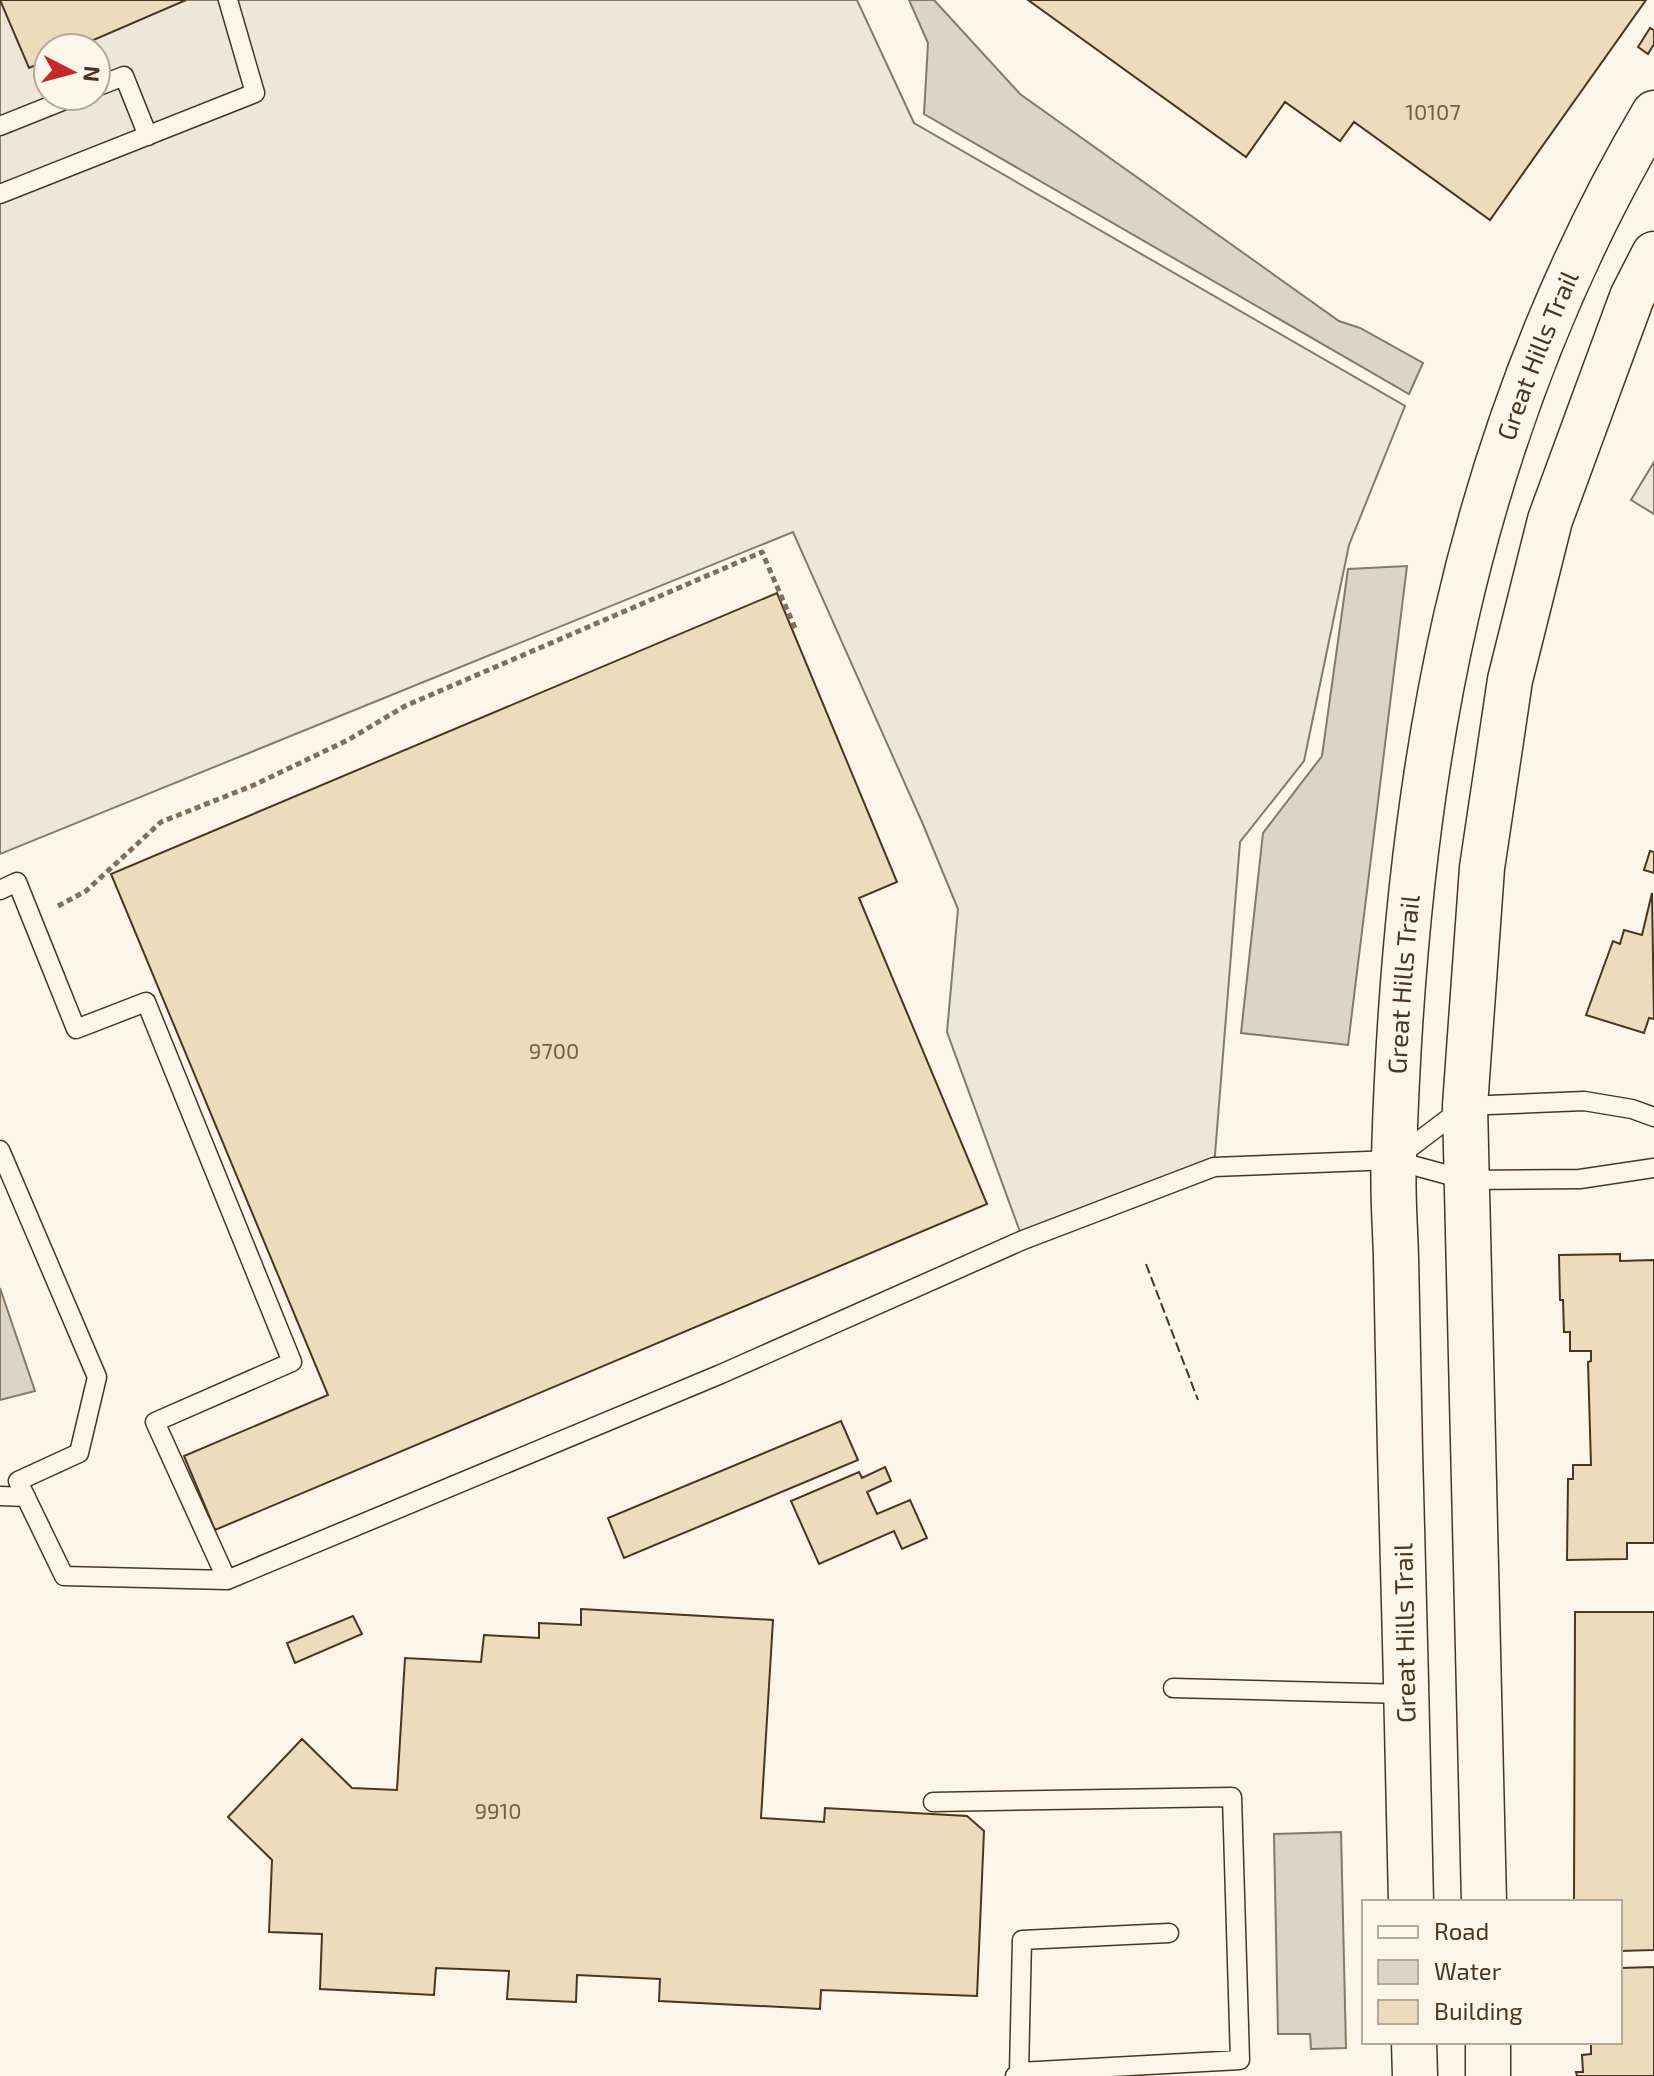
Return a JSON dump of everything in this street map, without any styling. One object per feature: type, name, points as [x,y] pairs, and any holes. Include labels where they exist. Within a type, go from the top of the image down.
[{"type":"street","name":"Great Hills Trail","points":[[1411,1900],[1393,1160],[1412,864],[1441,678],[1481,514],[1515,407],[1562,294],[1615,181],[1654,113]]},
{"type":"street","points":[[1484,1900],[1465,1106],[1482,868],[1510,680],[1550,520],[1632,297],[1654,254]]},
{"type":"street","points":[[1414,2044],[1415,2076]]},
{"type":"street","points":[[1488,2044],[1488,2076]]},
{"type":"lane","points":[[0,194],[255,93],[228,0]]},
{"type":"lane","points":[[112,81],[124,76],[148,136]]},
{"type":"lane","points":[[0,126],[35,112]]},
{"type":"lane","points":[[0,890],[17,882],[76,1029],[146,1002],[292,1362],[155,1422],[227,1580]]},
{"type":"lane","points":[[1393,1160],[1465,1106],[1584,1101],[1632,1109],[1654,1117]]},
{"type":"lane","points":[[0,1150],[97,1377],[79,1453],[18,1481],[64,1576],[227,1580],[721,1374],[1023,1240],[1214,1167],[1393,1160],[1467,1180],[1580,1179],[1654,1168]]},
{"type":"lane","points":[[0,1496],[26,1497]]},
{"type":"lane","points":[[1173,1688],[1406,1694]]},
{"type":"lane","points":[[933,1802],[1232,1797],[1240,2060],[1017,2074],[1022,1940],[1169,1933]]},
{"type":"path","points":[[53,908],[86,891],[161,822],[254,785],[334,747],[405,706],[762,552],[795,628]]},
{"type":"shaded area","points":[[0,0],[857,0],[914,123],[1405,406],[1349,545],[1304,761],[1240,842],[1214,1167],[1023,1240],[947,1032],[958,909],[793,532],[0,854]]},
{"type":"shaded area","points":[[1654,462],[1654,514],[1631,500]]},
{"type":"water","points":[[909,0],[934,0],[1020,94],[1339,321],[1360,328],[1423,363],[1409,394],[924,114],[928,43]]},
{"type":"water","points":[[1407,566],[1348,1045],[1241,1033],[1263,833],[1322,756],[1348,569]]},
{"type":"water","points":[[0,1288],[35,1391],[0,1400]]},
{"type":"water","points":[[1341,1832],[1346,2048],[1311,2049],[1310,2034],[1278,2034],[1274,1834]]},
{"type":"building","points":[[0,0],[186,0],[112,32],[32,32],[32,67],[29,68]]},
{"type":"building","points":[[1028,0],[1646,0],[1490,220],[1354,122],[1340,141],[1285,102],[1246,157]]},
{"type":"building","points":[[1650,28],[1654,30],[1654,44],[1648,54],[1638,47]]},
{"type":"building","points":[[777,593],[897,882],[859,898],[987,1204],[215,1530],[184,1456],[328,1395],[111,874]]},
{"type":"building","points":[[1650,851],[1654,852],[1654,873],[1644,870]]},
{"type":"building","points":[[1652,893],[1654,1019],[1649,1018],[1644,1033],[1586,1015],[1613,941],[1620,944],[1624,930],[1642,935]]},
{"type":"building","points":[[1620,1254],[1620,1261],[1654,1260],[1654,1543],[1627,1543],[1627,1559],[1567,1560],[1568,1479],[1573,1479],[1573,1465],[1591,1465],[1588,1362],[1591,1361],[1591,1351],[1570,1351],[1570,1332],[1564,1332],[1563,1300],[1560,1300],[1559,1255]]},
{"type":"building","points":[[841,1421],[858,1460],[624,1558],[608,1518]]},
{"type":"building","points":[[885,1467],[891,1481],[867,1492],[877,1514],[910,1500],[927,1538],[902,1549],[894,1531],[819,1564],[791,1501],[859,1472],[862,1478]]},
{"type":"building","points":[[581,1609],[773,1620],[761,1818],[824,1822],[825,1808],[967,1816],[984,1831],[977,1996],[821,1990],[820,2009],[659,2001],[660,1979],[577,1975],[576,2002],[507,1999],[509,1971],[436,1968],[434,1995],[320,1989],[322,1934],[269,1932],[272,1860],[228,1817],[302,1739],[352,1788],[397,1790],[405,1658],[481,1662],[484,1635],[539,1638],[539,1623],[581,1625]]},
{"type":"building","points":[[1575,1612],[1654,1612],[1654,1950],[1622,1951],[1622,1900],[1574,1900]]},
{"type":"building","points":[[353,1616],[362,1634],[295,1663],[287,1643]]},
{"type":"building","points":[[1654,1967],[1654,2076],[1577,2076],[1576,2072],[1583,2072],[1582,2055],[1591,2054],[1591,2044],[1622,2044],[1622,1968]]},
{"type":"fence","points":[[1146,1264],[1198,1400]]}]
